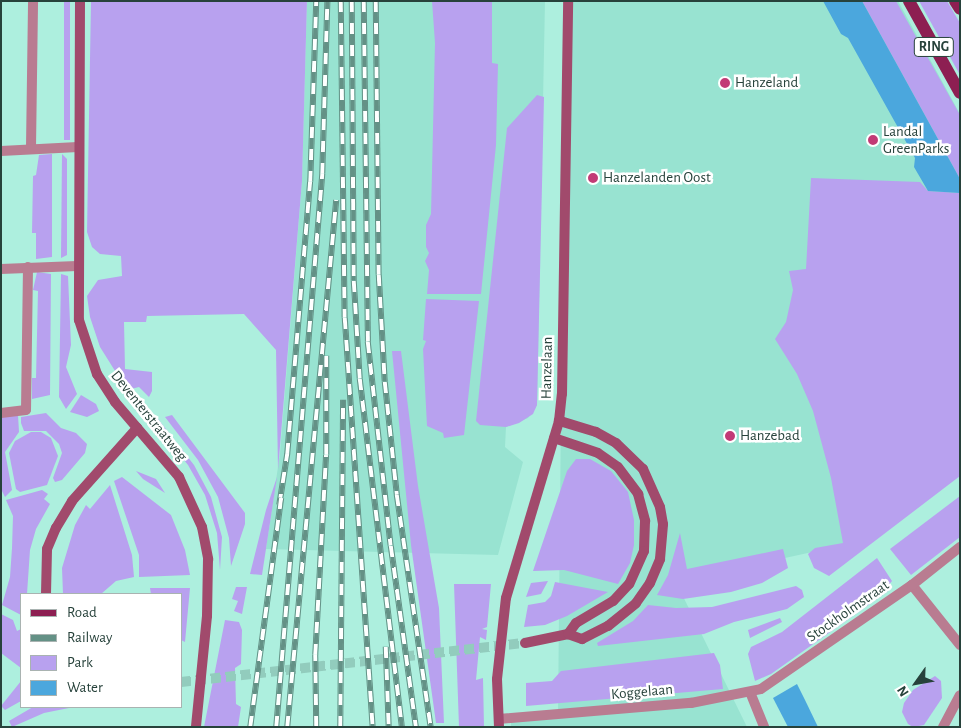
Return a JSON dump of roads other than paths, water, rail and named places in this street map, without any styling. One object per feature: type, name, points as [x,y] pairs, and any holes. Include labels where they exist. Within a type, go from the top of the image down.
[{"type":"main road","name":"RING","points":[[909,1],[960,93]]},
{"type":"main road","points":[[955,1],[960,9]]},
{"type":"street","points":[[31,148],[33,1]]},
{"type":"street","name":"Deventerstraatweg","points":[[80,1],[78,147],[79,320],[89,358],[105,388],[137,428],[163,455],[190,495],[202,527],[208,559],[207,616],[196,727]]},
{"type":"street","name":"Hanzelaan","points":[[499,723],[497,679],[506,598],[559,421],[562,394],[568,1]]},
{"type":"street","points":[[1,151],[78,147]]},
{"type":"street","points":[[1,269],[78,266]]},
{"type":"street","points":[[1,413],[26,410],[28,267]]},
{"type":"street","points":[[525,643],[568,634],[582,639],[597,632],[620,618],[636,602],[656,572],[663,524],[651,484],[632,456],[605,437],[559,421]]},
{"type":"street","points":[[46,593],[47,549],[56,528],[72,501],[137,428]]},
{"type":"street","points":[[554,438],[590,449],[614,463],[638,494],[645,521],[644,551],[629,584],[613,601],[576,623],[568,634]]},
{"type":"street","name":"Stockholmstraat","points":[[750,692],[786,674],[912,585],[960,547]]},
{"type":"street","points":[[912,585],[960,645]]},
{"type":"street","points":[[750,692],[764,727]]},
{"type":"street","name":"Koggelaan","points":[[499,723],[691,703],[750,692]]},
{"type":"street","points":[[943,727],[960,696]]},
{"type":"water","points":[[823,1],[862,1],[960,179],[960,193],[928,191],[914,167],[915,158],[848,38],[841,34]]},
{"type":"water","points":[[797,684],[818,727],[788,727],[773,698]]},
{"type":"tunnel","points":[[182,682],[525,643]]},
{"type":"railway","points":[[279,505],[287,454],[310,182],[316,1]]},
{"type":"railway","points":[[276,727],[322,174],[327,1]]},
{"type":"railway","points":[[341,1],[345,318],[373,727]]},
{"type":"railway","points":[[352,1],[354,281],[360,379],[402,727]]},
{"type":"railway","points":[[364,1],[368,342],[391,546],[416,727]]},
{"type":"railway","points":[[376,1],[379,275],[385,382],[397,495],[431,727]]},
{"type":"railway","points":[[287,727],[336,200]]},
{"type":"railway","points":[[316,727],[315,655],[326,455],[326,356]]},
{"type":"railway","points":[[340,727],[343,400]]},
{"type":"railway","points":[[250,727],[281,498]]},
{"type":"railway","points":[[386,647],[389,727]]},
{"type":"place","name":"Hanzeland","points":[[725,83]]},
{"type":"place","name":"Landal GreenParks","points":[[873,140]]},
{"type":"place","name":"Hanzelanden Oost","points":[[593,178]]},
{"type":"place","name":"Hanzebad","points":[[730,436]]}]
